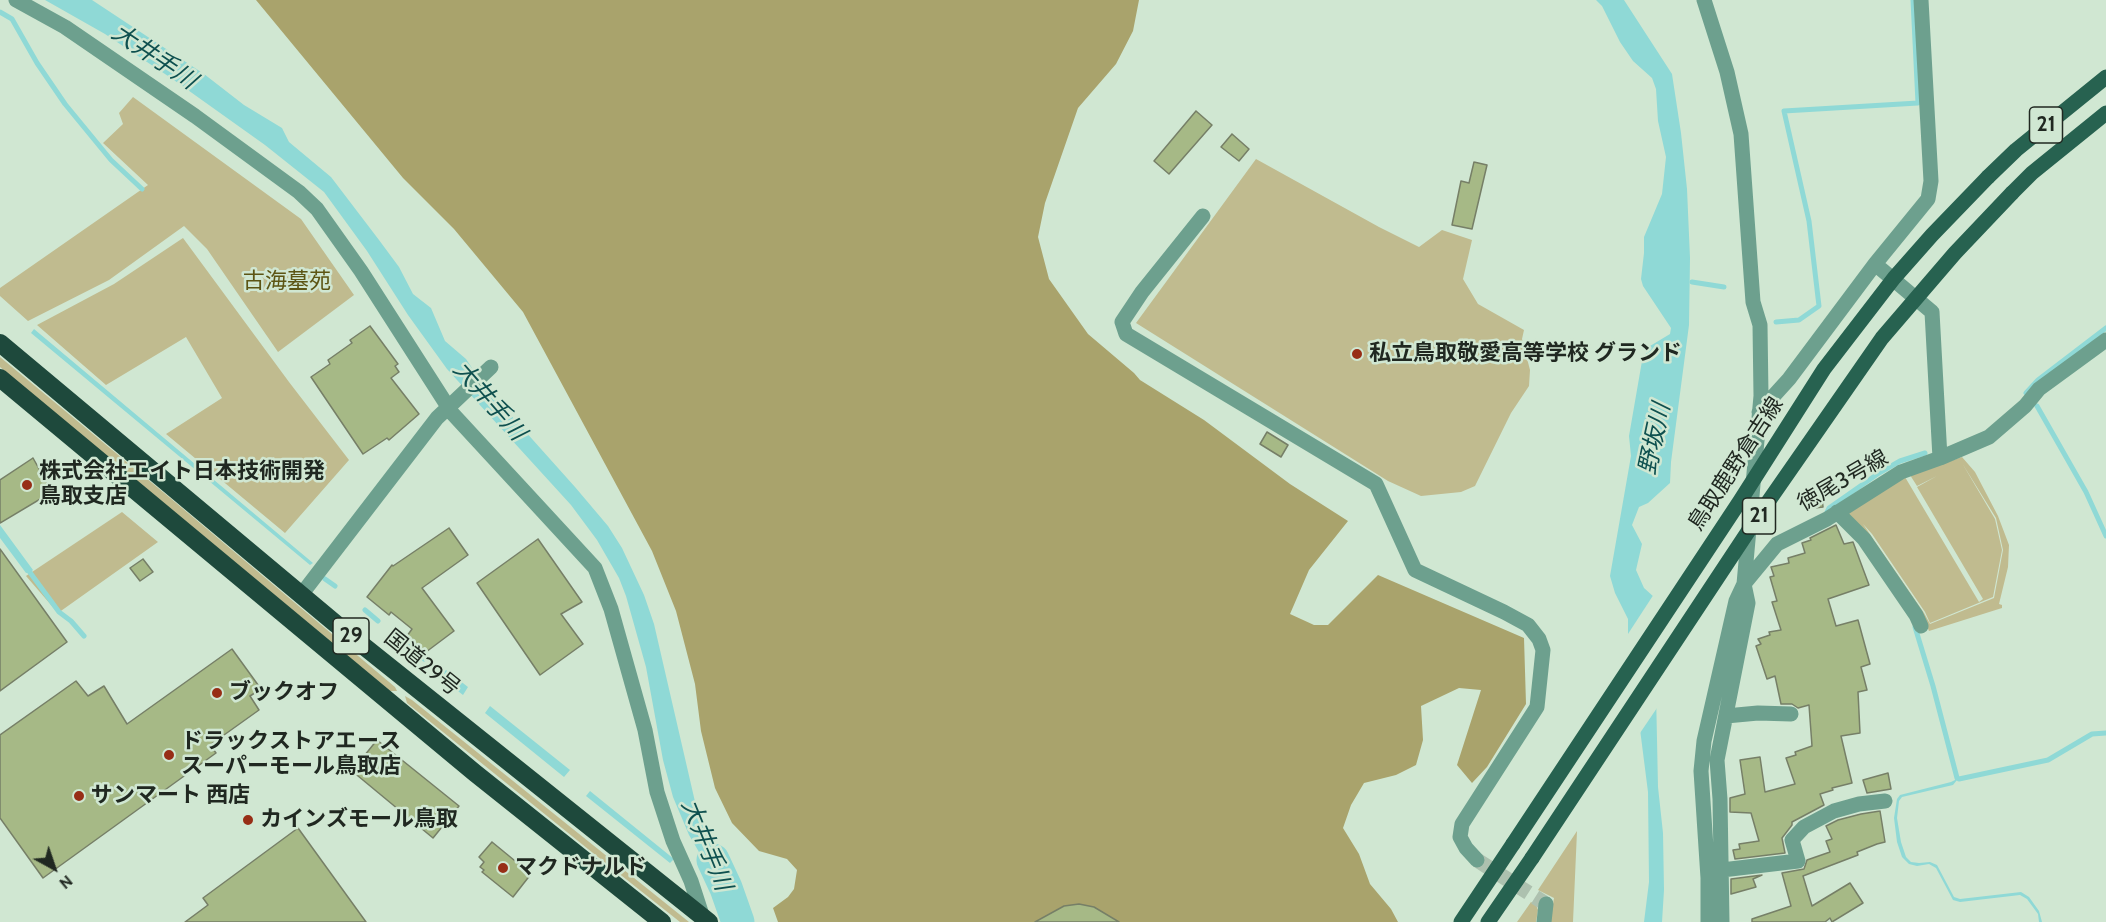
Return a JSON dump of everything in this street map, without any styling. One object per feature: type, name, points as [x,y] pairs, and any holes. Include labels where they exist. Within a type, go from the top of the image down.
[{"type":"highway","name":"国道29号","points":[[0,342],[301,595],[706,920]]},
{"type":"highway","name":"29","points":[[0,378],[438,742],[662,922]]},
{"type":"main road","points":[[2090,88],[2106,70]]},
{"type":"main road","name":"鳥取鹿野倉吉線","points":[[1461,922],[1740,501],[1824,369],[1894,278],[1988,177],[2016,150],[2106,77]]},
{"type":"main road","name":"鳥取鹿野倉吉線","points":[[1488,922],[1761,512],[1882,338],[1955,253],[2012,193],[2032,173],[2106,113]]},
{"type":"street","points":[[16,0],[65,27],[111,58],[299,192],[317,209],[361,271],[448,406],[595,568],[611,609],[645,730],[657,792],[673,841],[706,920]]},
{"type":"street","points":[[1704,0],[1727,72],[1741,134],[1753,302],[1760,325],[1761,396],[1744,584],[1748,603],[1717,760],[1722,922]]},
{"type":"street","points":[[1759,412],[1789,379],[1875,264],[1928,199],[1931,181],[1921,0]]},
{"type":"street","points":[[1203,216],[1142,292],[1122,322],[1126,334],[1376,484],[1415,570],[1528,625],[1539,639],[1543,650],[1537,707],[1462,824],[1460,837],[1477,860]]},
{"type":"street","points":[[1875,264],[1932,312],[1940,458]]},
{"type":"street","name":"徳尾3号線","points":[[1744,584],[1777,544],[1827,519],[1901,472],[1989,437],[2025,406],[2039,389],[2106,340]]},
{"type":"street","points":[[301,595],[448,406],[491,367]]},
{"type":"street","points":[[1837,512],[1864,539],[1916,615],[1921,626]]},
{"type":"street","points":[[1708,922],[1708,878],[1701,771],[1704,741],[1736,601],[1744,584]]},
{"type":"street","points":[[1726,716],[1758,713],[1791,714]]},
{"type":"street","points":[[1722,870],[1798,861],[1792,840],[1804,827],[1834,811],[1859,804],[1885,801]]},
{"type":"street","points":[[1544,922],[1546,904]]},
{"type":"green space","name":"古海墓苑","points":[[133,97],[301,219],[354,295],[278,352],[207,249],[184,226],[109,280],[28,321],[0,296],[0,288],[148,185],[103,143],[123,124],[119,113]]},
{"type":"green space","name":"私立鳥取敬愛高等学校 グランド","points":[[1256,159],[1419,247],[1442,230],[1472,240],[1463,279],[1478,304],[1524,330],[1522,339],[1530,370],[1529,386],[1511,413],[1475,486],[1461,492],[1421,496],[1388,481],[1136,323]]},
{"type":"green space","points":[[183,238],[349,460],[285,533],[166,434],[222,398],[186,337],[106,385],[37,325],[114,284]]},
{"type":"green space","points":[[0,357],[397,691],[390,691],[0,367]]},
{"type":"green space","points":[[1962,457],[1975,472],[1998,516],[2009,545],[2008,567],[1999,604],[2002,608],[1929,631],[1845,513],[1905,477],[1979,602],[1983,599],[1917,487],[1937,476],[1917,486],[1910,475]],"holes":[[[1962,463],[1996,518],[2003,550],[1994,598],[1930,624],[1863,524],[1925,612],[1930,623],[1993,597],[2002,550],[1995,519]]]},
{"type":"green space","points":[[122,512],[158,542],[58,613],[26,576]]},
{"type":"green space","points":[[405,696],[689,922],[680,922],[588,849],[407,703]]},
{"type":"green space","points":[[1577,831],[1573,922],[1550,922],[1554,898],[1538,890]]},
{"type":"green space","points":[[1531,902],[1538,910],[1536,922],[1517,922]]},
{"type":"shaded area","points":[[256,0],[1139,0],[1133,31],[1116,64],[1078,108],[1045,203],[1038,237],[1049,279],[1088,334],[1140,380],[1204,420],[1290,484],[1348,521],[1309,570],[1290,614],[1314,625],[1328,625],[1378,575],[1524,638],[1526,704],[1487,767],[1472,783],[1457,765],[1481,690],[1459,688],[1421,706],[1423,740],[1416,765],[1396,775],[1364,783],[1351,805],[1343,828],[1359,854],[1370,884],[1391,909],[1398,922],[778,922],[773,908],[788,897],[794,889],[797,870],[787,859],[759,851],[732,823],[715,788],[701,731],[695,684],[676,611],[652,551],[523,312],[454,229],[403,178]]},
{"type":"water","points":[[45,0],[92,0],[204,74],[244,105],[282,128],[289,142],[331,177],[399,267],[413,294],[431,308],[445,341],[466,359],[482,383],[608,526],[622,548],[644,595],[654,624],[696,806],[727,865],[741,902],[721,900],[709,869],[689,835],[673,797],[663,760],[646,667],[626,596],[619,578],[597,540],[571,505],[447,369],[324,192],[265,145],[171,78],[105,34]]},
{"type":"water","name":"野坂川","points":[[1596,0],[1624,0],[1672,74],[1687,189],[1690,258],[1689,325],[1670,483],[1648,503],[1639,507],[1632,525],[1642,544],[1636,570],[1644,588],[1654,597],[1658,787],[1663,833],[1662,922],[1644,922],[1649,882],[1648,792],[1628,635],[1628,619],[1615,593],[1610,576],[1631,456],[1629,436],[1642,361],[1650,346],[1670,334],[1671,328],[1643,286],[1641,279],[1644,237],[1662,194],[1666,157],[1658,121],[1656,89],[1652,78],[1633,61],[1620,42],[1602,6]]},
{"type":"water","points":[[34,329],[313,563],[310,565],[31,333]]},
{"type":"water","points":[[0,525],[33,570],[31,572],[26,573],[0,538]]},
{"type":"water","points":[[446,670],[468,687],[463,695],[440,677]]},
{"type":"water","points":[[490,706],[570,770],[564,777],[485,713]]},
{"type":"water","points":[[1957,780],[1953,785],[1902,797],[1899,801],[1897,818],[1906,857],[1911,862],[1930,862],[1937,865],[1954,897],[1960,899],[2021,892],[2029,897],[2039,911],[2042,922],[2039,922],[2038,914],[2027,899],[2020,895],[1960,902],[1953,900],[1936,868],[1929,864],[1917,866],[1909,864],[1902,857],[1897,842],[1894,818],[1897,799],[1900,795]]},
{"type":"water","points":[[590,791],[674,859],[670,863],[586,796]]},
{"type":"pier","points":[[1654,594],[1657,597],[1659,705],[1638,736],[1626,637]]},
{"type":"building","points":[[1196,111],[1212,125],[1169,174],[1154,161]]},
{"type":"building","points":[[1232,134],[1249,149],[1239,161],[1221,147]]},
{"type":"building","points":[[1474,162],[1487,165],[1472,229],[1452,225],[1461,181],[1469,183]]},
{"type":"building","points":[[370,326],[398,364],[395,366],[399,372],[391,378],[419,414],[389,440],[387,438],[363,454],[311,377],[330,364],[328,360],[352,343],[350,340]]},
{"type":"building","points":[[1267,432],[1288,445],[1281,457],[1260,444]]},
{"type":"building","name":"株式会社エイト日本技術開発 鳥取支店","points":[[33,458],[52,492],[0,523],[0,480]]},
{"type":"building","points":[[1821,489],[1823,507],[1806,509],[1804,491]]},
{"type":"building","points":[[1836,525],[1844,544],[1853,542],[1869,585],[1828,599],[1836,626],[1858,620],[1870,664],[1861,667],[1867,690],[1858,692],[1860,733],[1841,736],[1852,783],[1820,794],[1824,805],[1792,822],[1782,838],[1785,853],[1735,859],[1733,850],[1740,849],[1739,844],[1759,841],[1751,813],[1730,812],[1730,798],[1745,794],[1740,760],[1760,757],[1765,792],[1795,784],[1786,758],[1812,746],[1809,705],[1798,708],[1792,704],[1781,704],[1775,676],[1767,679],[1756,646],[1761,644],[1758,639],[1770,635],[1769,632],[1781,630],[1772,602],[1777,601],[1770,577],[1774,576],[1771,567],[1789,563],[1788,558],[1805,553],[1802,543]]},
{"type":"building","points":[[449,528],[468,555],[422,588],[454,631],[426,652],[407,636],[412,629],[391,612],[389,615],[367,597],[392,565]]},
{"type":"building","points":[[538,539],[582,602],[561,614],[583,644],[540,675],[477,583]]},
{"type":"building","points":[[0,549],[67,642],[0,691]]},
{"type":"building","points":[[143,559],[153,572],[140,581],[130,568]]},
{"type":"building","points":[[232,649],[261,689],[250,696],[259,710],[210,745],[216,753],[43,878],[0,818],[0,735],[76,681],[88,696],[104,686],[127,724]]},
{"type":"building","points":[[377,740],[459,806],[433,838],[352,771]]},
{"type":"building","points":[[1888,773],[1891,789],[1867,793],[1863,780]]},
{"type":"building","points":[[1880,811],[1885,842],[1803,876],[1812,906],[1850,883],[1863,903],[1832,922],[1830,918],[1825,922],[1752,922],[1752,919],[1791,906],[1782,873],[1804,869],[1807,860],[1830,852],[1826,841],[1832,839],[1826,826],[1838,820]]},
{"type":"building","points":[[298,828],[366,922],[185,922],[208,905],[203,898]]},
{"type":"building","name":"マクドナルド","points":[[492,842],[531,874],[513,897],[482,872],[484,870],[480,867],[484,862],[479,857]]},
{"type":"building","points":[[1762,875],[1753,879],[1756,887],[1731,894],[1731,879]]},
{"type":"building","points":[[1079,904],[1094,907],[1119,922],[1035,922],[1064,906]]},
{"type":"waterway","points":[[1776,322],[1799,320],[1819,306],[1809,221],[1784,111],[1918,103],[1913,0]]},
{"type":"waterway","points":[[0,12],[12,19],[37,63],[65,104],[111,160],[142,189]]},
{"type":"waterway","points":[[1692,282],[1724,287]]},
{"type":"waterway","points":[[2026,393],[2038,380],[2106,328]]},
{"type":"waterway","points":[[2037,406],[2086,492],[2106,536]]},
{"type":"waterway","points":[[1827,512],[1829,508],[1879,473],[1900,461],[1925,453]]},
{"type":"waterway","points":[[26,567],[59,612],[71,621],[84,636]]},
{"type":"waterway","points":[[325,579],[335,586]]},
{"type":"waterway","points":[[365,610],[378,621]]},
{"type":"waterway","points":[[1915,627],[1957,778]]},
{"type":"waterway","points":[[404,643],[424,659]]},
{"type":"waterway","points":[[1959,779],[2048,760],[2092,734],[2106,733]]},
{"type":"waterway","name":"大井手川","points":[[713,860],[738,922]]},
{"type":"tunnel","points":[[1477,860],[1546,904]]},
{"type":"place","name":"私立鳥取敬愛高等学校 グランド","points":[[1357,354]]},
{"type":"place","name":"株式会社エイト日本技術開発 鳥取支店","points":[[27,485]]},
{"type":"place","name":"ブックオフ","points":[[217,693]]},
{"type":"place","name":"ドラックストアエース スーパーモール鳥取店","points":[[169,755]]},
{"type":"place","name":"サンマート 西店","points":[[79,796]]},
{"type":"place","name":"カインズモール鳥取","points":[[248,820]]},
{"type":"place","name":"マクドナルド","points":[[503,868]]}]
